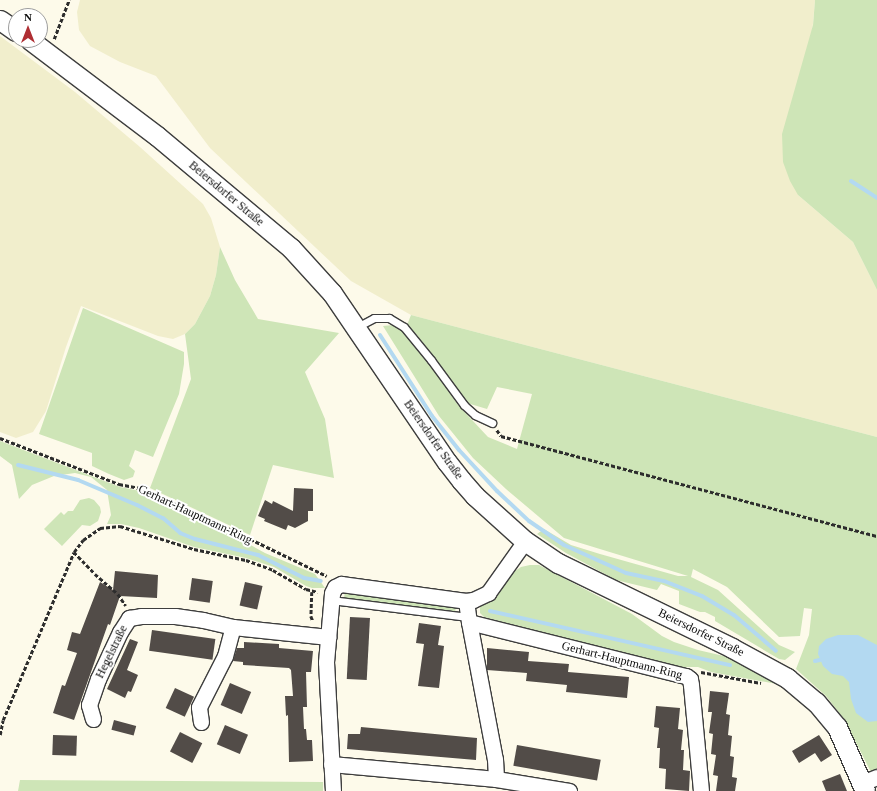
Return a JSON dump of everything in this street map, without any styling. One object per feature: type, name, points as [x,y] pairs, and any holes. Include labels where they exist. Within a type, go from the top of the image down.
[{"type":"street","name":"Beiersdorfer Straße","points":[[42,48],[158,136],[291,248],[332,293],[447,462],[475,496],[525,542],[558,563],[732,648],[787,678],[816,702],[836,727],[868,784]]},
{"type":"street","points":[[333,791],[326,662],[322,637],[335,592],[466,601],[473,600],[488,593],[525,542]]},
{"type":"street","points":[[466,601],[468,619],[495,760],[496,779]]},
{"type":"street","name":"Hegelstraße","points":[[93,718],[89,705],[98,678],[120,632],[129,618],[141,616],[175,616],[203,620],[233,627],[322,637]]},
{"type":"street","name":"Gerhart-Hauptmann-Ring","points":[[468,619],[690,678],[701,791]]},
{"type":"street","points":[[201,722],[199,707],[225,656],[233,627]]},
{"type":"street","points":[[331,764],[496,779],[569,791]]},
{"type":"lane","points":[[356,327],[374,318],[389,318],[404,327],[431,360],[464,405],[475,415],[492,423]]},
{"type":"lane","points":[[335,592],[468,619]]},
{"type":"path","points":[[49,53],[69,0]]},
{"type":"path","points":[[492,423],[501,436],[877,536]]},
{"type":"path","name":"Gerhart-Hauptmann-Ring","points":[[0,438],[92,474],[120,484],[140,488],[161,497],[313,569],[335,592]]},
{"type":"path","points":[[0,735],[2,720],[74,552],[83,540],[100,528],[120,526],[194,549],[246,560],[272,570],[312,592],[335,592]]},
{"type":"path","points":[[74,552],[95,574],[118,594],[126,607],[129,618]]},
{"type":"path","points":[[312,592],[311,616],[322,637]]},
{"type":"path","points":[[686,676],[691,672],[698,671],[763,684]]},
{"type":"shaded area","points":[[80,0],[815,0],[798,195],[853,242],[877,290],[877,437],[411,315],[351,281],[210,148],[156,76],[120,62],[90,46],[79,30],[77,12]]},
{"type":"shaded area","points":[[0,36],[8,42],[8,48],[16,48],[75,92],[140,147],[203,204],[211,218],[220,247],[216,275],[210,296],[195,324],[185,334],[173,339],[158,336],[81,306],[66,347],[46,411],[33,432],[16,438],[0,432]]},
{"type":"green space","points":[[815,0],[877,0],[877,290],[853,242],[798,195],[790,181],[783,162],[782,134],[813,25]]},
{"type":"green space","points":[[220,247],[235,280],[258,319],[339,333],[305,372],[325,419],[334,478],[273,465],[250,535],[150,488],[191,379],[185,334],[195,324],[210,296],[216,275]]},
{"type":"green space","points":[[83,308],[184,352],[184,364],[179,394],[153,457],[135,450],[129,466],[135,471],[133,477],[124,480],[92,466],[92,453],[39,434]]},
{"type":"green space","points":[[411,315],[877,437],[877,772],[872,774],[844,719],[826,696],[796,669],[809,635],[812,609],[804,608],[800,636],[779,637],[727,587],[693,569],[691,577],[718,590],[779,645],[795,652],[785,660],[779,659],[715,621],[715,617],[705,612],[700,612],[679,604],[679,591],[661,584],[657,590],[616,580],[566,553],[537,534],[544,529],[571,545],[678,576],[688,576],[564,538],[506,489],[473,458],[439,416],[383,326],[393,325],[403,331],[427,360],[458,405],[488,437],[517,449],[532,394],[497,387],[487,409],[467,403],[417,335],[407,325]]},
{"type":"green space","points":[[0,441],[120,487],[140,491],[174,505],[207,521],[265,553],[315,574],[325,588],[312,588],[306,586],[274,567],[246,558],[194,547],[139,528],[121,524],[107,524],[111,515],[107,490],[91,477],[75,473],[54,476],[32,485],[19,499],[12,465],[0,456]]},
{"type":"green space","points":[[89,498],[94,500],[100,507],[101,512],[98,521],[90,526],[82,525],[62,546],[44,529],[61,512],[64,515],[68,511],[73,511],[80,500]]},
{"type":"green space","points":[[539,565],[632,614],[662,636],[674,642],[698,650],[728,657],[777,684],[711,672],[698,667],[687,667],[680,670],[484,617],[480,613],[480,606],[498,595],[512,573],[521,567]]},
{"type":"green space","points":[[345,591],[456,607],[455,615],[344,599]]},
{"type":"green space","points":[[20,780],[323,782],[323,791],[18,791]]},
{"type":"water","points":[[838,635],[858,635],[877,645],[877,721],[868,722],[856,713],[851,699],[849,682],[843,676],[832,674],[823,666],[818,654],[819,646],[826,639]]},
{"type":"building","points":[[294,488],[313,489],[313,511],[308,511],[308,521],[295,528],[288,525],[286,530],[264,521],[265,519],[258,516],[265,500],[272,504],[273,501],[293,511]]},
{"type":"building","points":[[115,571],[158,575],[157,598],[120,596],[110,625],[108,624],[74,720],[53,713],[62,685],[65,686],[77,653],[67,650],[72,632],[80,634],[100,582],[113,590]]},
{"type":"building","points":[[192,578],[213,581],[210,603],[189,600]]},
{"type":"building","points":[[245,582],[263,586],[257,609],[240,605]]},
{"type":"building","points":[[350,617],[370,618],[367,680],[347,679]]},
{"type":"building","points":[[419,623],[441,626],[438,645],[444,646],[439,688],[418,686],[424,644],[416,643]]},
{"type":"building","points":[[152,630],[215,639],[212,660],[149,651]]},
{"type":"building","points":[[130,639],[138,642],[127,670],[138,675],[131,692],[128,691],[125,698],[107,689]]},
{"type":"building","points":[[244,642],[279,644],[279,648],[313,651],[311,672],[306,672],[307,707],[303,707],[304,729],[306,729],[307,740],[312,740],[313,761],[289,762],[288,715],[286,716],[285,696],[293,696],[291,670],[289,668],[243,665],[243,662],[233,661],[237,648],[244,648]]},
{"type":"building","points":[[487,648],[529,652],[528,661],[569,664],[568,672],[629,677],[627,698],[566,692],[567,685],[526,681],[527,673],[487,670]]},
{"type":"building","points":[[230,683],[251,692],[242,714],[221,705]]},
{"type":"building","points":[[175,688],[194,697],[185,717],[166,708]]},
{"type":"building","points":[[710,691],[729,693],[726,714],[730,715],[728,735],[732,736],[730,756],[734,757],[732,777],[737,778],[735,791],[716,791],[718,776],[713,775],[716,755],[711,754],[713,734],[709,733],[712,712],[708,712]]},
{"type":"building","points":[[656,706],[680,708],[678,729],[683,730],[681,750],[684,750],[683,770],[690,771],[689,791],[665,789],[666,769],[659,768],[660,748],[657,748],[659,728],[654,727]]},
{"type":"building","points":[[114,720],[136,726],[134,736],[111,730]]},
{"type":"building","points":[[225,725],[248,735],[240,754],[217,744]]},
{"type":"building","points":[[361,727],[477,738],[476,760],[347,749],[348,734],[360,734]]},
{"type":"building","points":[[180,732],[202,743],[192,763],[170,752]]},
{"type":"building","points":[[53,735],[77,736],[76,756],[52,755]]},
{"type":"building","points":[[819,735],[832,755],[821,762],[815,753],[799,763],[792,751]]},
{"type":"building","points":[[517,745],[601,760],[597,780],[513,766]]},
{"type":"building","points":[[840,774],[847,791],[826,791],[822,781]]},
{"type":"waterway","points":[[851,181],[877,198]]},
{"type":"waterway","points":[[380,335],[432,416],[459,450],[497,491],[529,521],[564,545],[626,573],[664,581],[702,596],[734,615],[776,651]]},
{"type":"waterway","points":[[18,465],[78,480],[137,505],[163,518],[180,533],[195,539],[258,555],[304,578],[321,581]]},
{"type":"waterway","points":[[490,611],[730,665]]},
{"type":"waterway","points":[[815,661],[820,660]]}]
